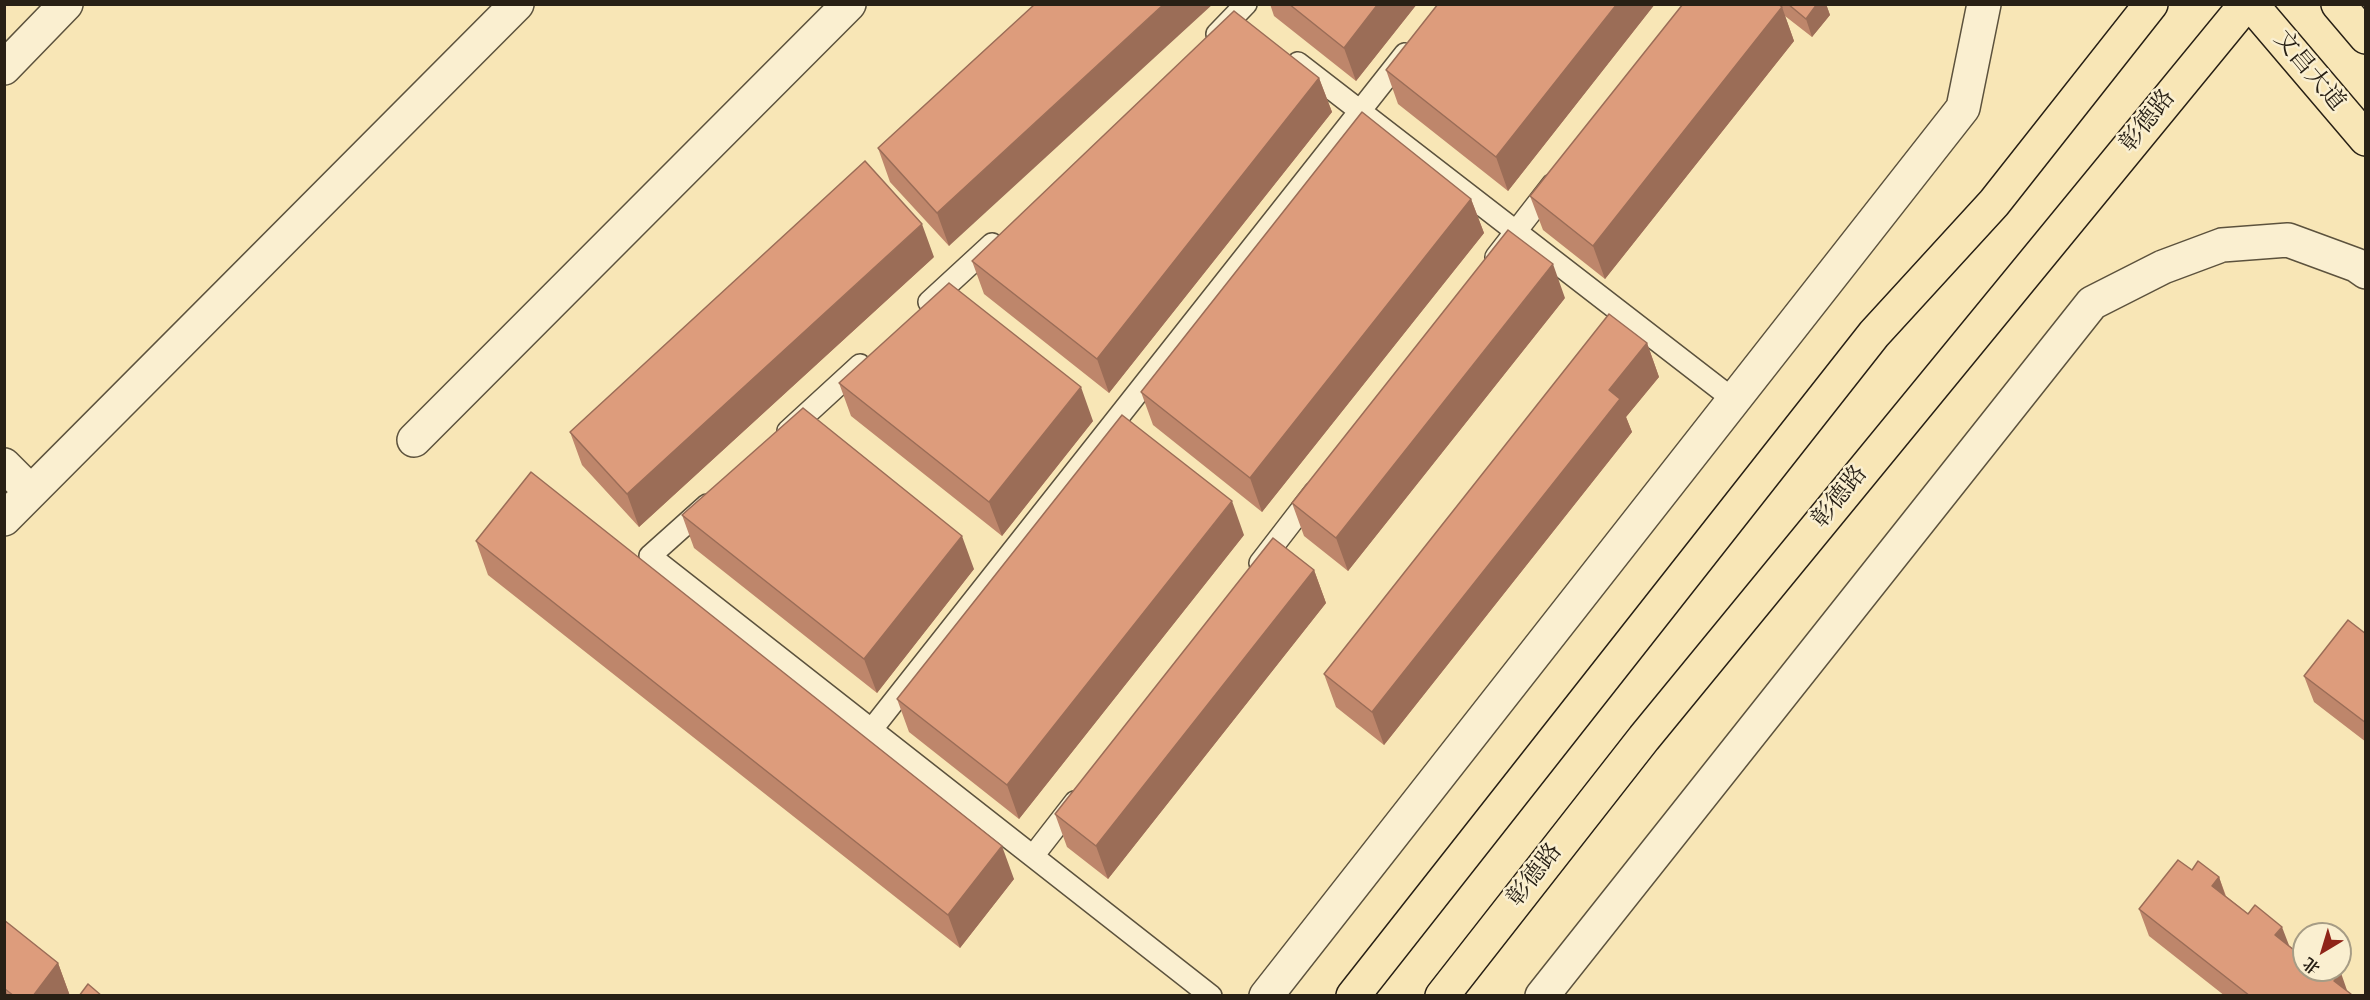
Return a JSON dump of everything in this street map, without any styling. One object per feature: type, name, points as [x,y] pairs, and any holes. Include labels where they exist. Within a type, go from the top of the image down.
[{"type":"main road","points":[[1353,996],[1874,334],[1994,203],[2151,4]]},
{"type":"main road","name":"彰德路","points":[[1442,996],[1644,738],[2246,4]]},
{"type":"main road","name":"文昌大道","points":[[2251,4],[2366,139]]},
{"type":"main road","points":[[2338,4],[2366,37]]},
{"type":"street","points":[[4,68],[66,4]]},
{"type":"street","points":[[4,519],[517,4]]},
{"type":"street","points":[[414,440],[849,4]]},
{"type":"street","points":[[1266,996],[1964,108],[1984,4]]},
{"type":"street","points":[[1542,996],[2092,303],[2163,267],[2222,244],[2288,240],[2356,265],[2366,272]]},
{"type":"street","points":[[4,465],[31,492]]},
{"type":"lane","points":[[1203,48],[1241,10],[1254,29]]},
{"type":"lane","points":[[872,729],[1416,40]]},
{"type":"lane","points":[[1281,49],[1734,400]]},
{"type":"lane","points":[[1487,269],[1567,165]]},
{"type":"lane","points":[[914,316],[1011,227]]},
{"type":"lane","points":[[773,444],[879,348]]},
{"type":"lane","points":[[1246,581],[1326,477]]},
{"type":"lane","points":[[721,492],[650,556],[1211,996]]},
{"type":"lane","points":[[1034,856],[1085,790]]},
{"type":"building","points":[[1035,4],[1164,4],[937,213],[878,148]]},
{"type":"building","points":[[1289,4],[1378,4],[1344,48]]},
{"type":"building","points":[[1438,4],[1617,4],[1496,157],[1386,70]]},
{"type":"building","points":[[1683,4],[1778,4],[1782,7],[1593,246],[1530,196]]},
{"type":"building","points":[[1788,4],[1817,4],[1806,19]]},
{"type":"building","points":[[1234,11],[1319,78],[1097,359],[972,261]]},
{"type":"building","points":[[1362,112],[1471,199],[1250,478],[1141,392]]},
{"type":"building","points":[[865,161],[922,224],[627,494],[570,432]]},
{"type":"building","points":[[1508,230],[1553,264],[1336,538],[1292,503]]},
{"type":"building","points":[[949,283],[1081,387],[989,502],[839,383]]},
{"type":"building","points":[[1609,314],[1647,343],[1609,390],[1620,399],[1372,712],[1324,674]]},
{"type":"building","points":[[803,408],[962,536],[864,659],[682,515]]},
{"type":"building","points":[[1122,415],[1232,501],[1007,785],[897,699]]},
{"type":"building","points":[[531,472],[1002,846],[948,915],[476,541]]},
{"type":"building","points":[[1273,538],[1314,570],[1096,846],[1055,814]]},
{"type":"building","points":[[2348,620],[2366,634],[2366,723],[2304,676]]},
{"type":"building","points":[[2178,860],[2192,870],[2198,861],[2219,877],[2212,886],[2248,914],[2255,905],[2282,927],[2275,935],[2292,948],[2292,982],[2335,982],[2351,994],[2349,996],[2250,996],[2139,909]]},
{"type":"building","points":[[4,920],[58,963],[33,996],[14,996],[4,990]]},
{"type":"building","points":[[88,984],[102,996],[79,996]]}]
